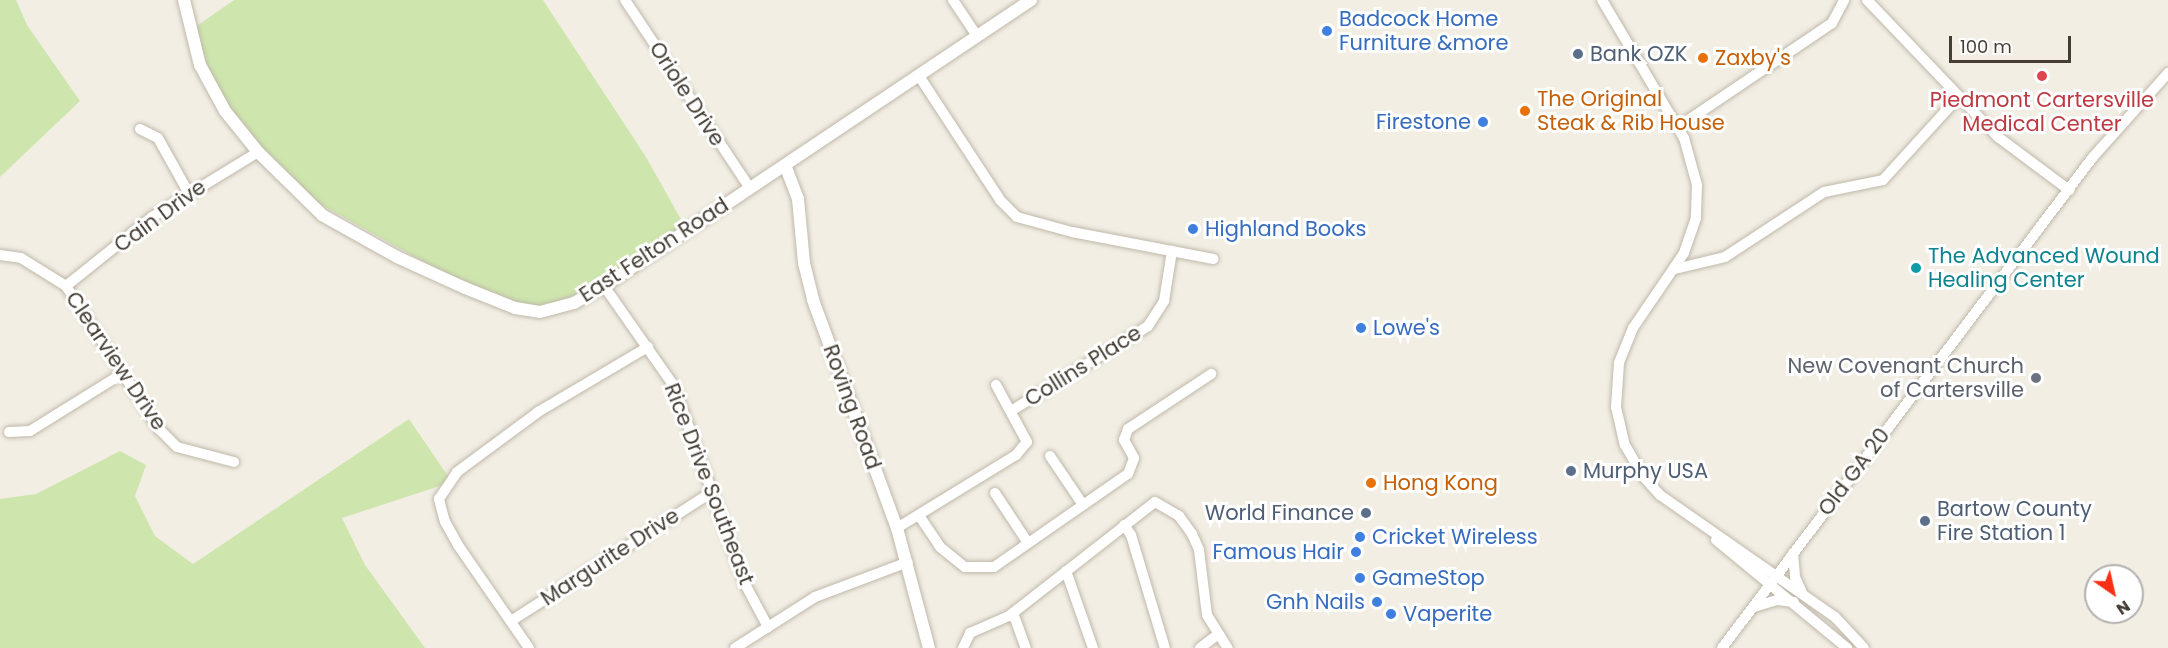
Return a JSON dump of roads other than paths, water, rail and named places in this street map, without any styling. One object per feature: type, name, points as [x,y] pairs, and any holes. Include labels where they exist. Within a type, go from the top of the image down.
[{"type":"street","name":"East Felton Road","points":[[184,0],[200,65],[225,111],[258,152],[322,215],[397,257],[515,308],[540,312],[558,308],[604,286],[1031,0]]},
{"type":"street","name":"Oriole Drive","points":[[624,0],[750,188]]},
{"type":"street","points":[[953,0],[977,36]]},
{"type":"street","points":[[1602,0],[1678,127],[1689,150],[1697,185],[1691,238],[1675,269],[1628,338],[1617,374],[1616,406],[1625,445],[1642,475],[1660,495],[1710,533],[1733,544],[1847,648]]},
{"type":"street","points":[[1678,127],[1832,23],[1844,0]]},
{"type":"street","points":[[1867,0],[1998,137],[2069,190]]},
{"type":"street","name":"Old GA 20","points":[[1722,648],[2121,122],[2168,73]]},
{"type":"street","points":[[919,76],[1000,200],[1017,217],[1213,259]]},
{"type":"street","points":[[1675,269],[1733,252],[1824,192],[1882,180],[1953,103],[1961,99]]},
{"type":"street","points":[[140,129],[158,138],[188,192]]},
{"type":"street","name":"Cain Drive","points":[[66,286],[188,192],[258,152]]},
{"type":"street","name":"Roving Road","points":[[785,165],[798,199],[804,263],[813,300],[897,528],[908,562],[929,648]]},
{"type":"street","points":[[1691,238],[1706,260]]},
{"type":"street","name":"Collins Place","points":[[1011,411],[1148,326],[1164,302],[1172,251]]},
{"type":"street","name":"Clearview Drive","points":[[0,255],[21,258],[66,286],[159,429],[177,447],[234,462]]},
{"type":"street","name":"Rice Drive Southeast","points":[[604,286],[674,386],[710,493],[745,584],[768,627]]},
{"type":"street","points":[[529,648],[445,522],[439,506],[443,489],[457,472],[538,412],[648,347]]},
{"type":"street","points":[[9,432],[30,432],[123,373]]},
{"type":"street","points":[[921,517],[940,547],[965,567],[994,567],[1128,474],[1134,458],[1124,440],[1128,429],[1211,374]]},
{"type":"street","points":[[897,528],[921,517],[1016,455],[1027,442],[996,385]]},
{"type":"street","points":[[1050,456],[1083,505]]},
{"type":"street","name":"Margurite Drive","points":[[511,621],[710,493]]},
{"type":"street","points":[[995,493],[1028,543]]},
{"type":"street","points":[[963,648],[970,633],[1013,613],[1155,502],[1179,516],[1198,550],[1207,615],[1217,635],[1228,648]]},
{"type":"street","points":[[1124,525],[1131,535],[1165,648]]},
{"type":"street","points":[[1793,553],[1795,577],[1805,597]]},
{"type":"street","points":[[735,648],[815,597],[908,562]]},
{"type":"street","points":[[1066,572],[1093,648]]},
{"type":"street","points":[[1773,580],[1805,597],[1843,624],[1864,648]]},
{"type":"street","points":[[1753,608],[1777,600],[1795,602]]},
{"type":"street","points":[[1013,613],[1026,648]]},
{"type":"street","points":[[1200,648],[1217,635]]},
{"type":"place","name":"Badcock Home Furniture &more","points":[[1327,31]]},
{"type":"place","name":"Bank OZK","points":[[1578,54]]},
{"type":"place","name":"Zaxby's","points":[[1703,58]]},
{"type":"place","name":"Piedmont Cartersville Medical Center","points":[[2042,76]]},
{"type":"place","name":"The Original Steak & Rib House","points":[[1525,111]]},
{"type":"place","name":"Firestone","points":[[1483,122]]},
{"type":"place","name":"Highland Books","points":[[1193,229]]},
{"type":"place","name":"The Advanced Wound Healing Center","points":[[1916,268]]},
{"type":"place","name":"Lowe's","points":[[1361,328]]},
{"type":"place","name":"New Covenant Church of Cartersville","points":[[2036,378]]},
{"type":"place","name":"Murphy USA","points":[[1571,471]]},
{"type":"place","name":"Hong Kong","points":[[1371,483]]},
{"type":"place","name":"World Finance","points":[[1366,513]]},
{"type":"place","name":"Bartow County Fire Station 1","points":[[1925,521]]},
{"type":"place","name":"Cricket Wireless","points":[[1360,537]]},
{"type":"place","name":"Famous Hair","points":[[1356,552]]},
{"type":"place","name":"GameStop","points":[[1360,578]]},
{"type":"place","name":"Gnh Nails","points":[[1377,602]]},
{"type":"place","name":"Vaperite","points":[[1391,614]]}]
